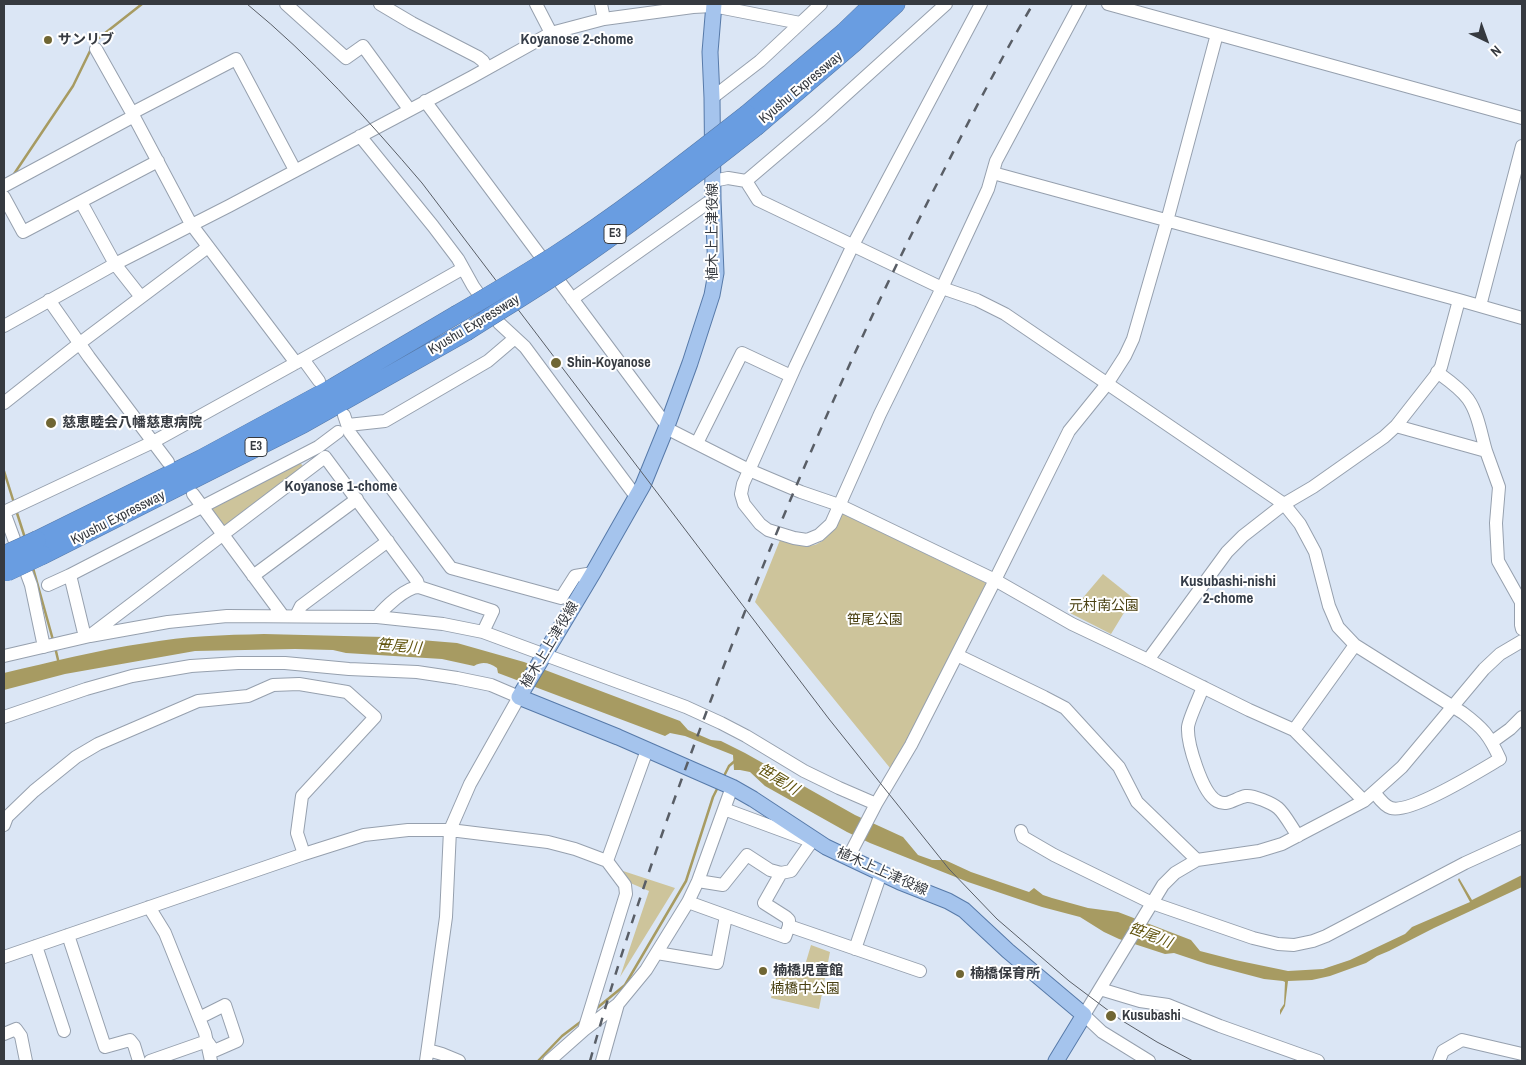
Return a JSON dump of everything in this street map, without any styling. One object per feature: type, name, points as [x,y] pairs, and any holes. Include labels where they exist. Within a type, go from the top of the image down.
[{"type":"highway","name":"Kyushu Expressway","points":[[40,548],[303,424],[466,332],[564,270],[696,175],[873,4]]},
{"type":"highway","name":"Kyushu Expressway","points":[[5,567],[334,388],[555,256],[684,163],[752,120],[854,43],[896,4]]},
{"type":"main road","name":"植木上上津役線","points":[[713,5],[710,52],[716,273],[712,295],[667,427],[637,498],[521,695],[732,787],[753,798],[817,843],[851,854],[881,873],[948,901],[964,910],[1008,951],[1084,1015]]},
{"type":"main road","points":[[1056,1061],[1084,1015]]},
{"type":"street","points":[[286,4],[346,58],[363,46],[409,109]]},
{"type":"street","points":[[380,4],[478,58],[488,68]]},
{"type":"street","points":[[536,4],[551,33]]},
{"type":"street","points":[[600,4],[604,19]]},
{"type":"street","points":[[746,181],[820,118],[946,4]]},
{"type":"street","points":[[981,4],[853,245],[791,376],[743,484],[741,494],[744,504],[760,524],[768,530],[807,540],[819,535],[831,524],[880,414],[988,189],[996,161],[1080,4]]},
{"type":"street","points":[[1108,4],[1522,118]]},
{"type":"street","points":[[4,326],[115,264],[360,136],[551,33],[604,19],[713,5],[800,23]]},
{"type":"street","points":[[712,98],[760,61],[816,6]]},
{"type":"street","points":[[851,854],[875,806],[911,745],[1069,431],[1107,384],[1125,356],[1133,339],[1217,34]]},
{"type":"street","points":[[96,49],[191,224],[300,361],[319,381]]},
{"type":"street","points":[[4,186],[236,59],[295,170]]},
{"type":"street","points":[[425,101],[667,427],[749,470],[801,492],[839,505],[995,580],[1072,624],[1294,730],[1369,797],[1392,809],[1407,807],[1434,796],[1473,776],[1500,759],[1492,742],[1478,725],[1355,645],[1338,627],[1329,606],[1315,552],[1300,524],[1284,504],[1005,314],[977,300],[942,288],[758,200],[746,181],[728,178],[713,181]]},
{"type":"street","points":[[360,136],[433,226],[458,259],[462,269],[499,323],[525,347],[637,498]]},
{"type":"street","points":[[1480,306],[1522,146]]},
{"type":"street","points":[[4,197],[23,232],[158,162]]},
{"type":"street","points":[[993,173],[1522,318]]},
{"type":"street","points":[[572,299],[713,199]]},
{"type":"street","points":[[81,202],[115,264],[141,297]]},
{"type":"street","points":[[4,403],[208,247]]},
{"type":"street","points":[[52,645],[6,511],[153,442],[462,269]]},
{"type":"street","points":[[49,300],[168,462]]},
{"type":"street","points":[[1148,660],[1227,552],[1243,536],[1284,504],[1313,487],[1384,437],[1396,426],[1441,367],[1459,300]]},
{"type":"street","points":[[88,637],[222,536],[322,452],[343,424],[385,421],[488,361],[515,338]]},
{"type":"street","points":[[697,443],[742,353],[791,376]]},
{"type":"street","points":[[1438,372],[1460,390],[1474,410],[1498,487],[1496,523],[1498,561],[1521,602],[1520,625],[1522,629]]},
{"type":"street","points":[[343,424],[451,568],[561,598],[575,576],[593,573]]},
{"type":"street","points":[[1396,426],[1486,451]]},
{"type":"street","points":[[322,452],[417,581],[419,587]]},
{"type":"street","points":[[48,585],[70,576],[201,506],[322,452]]},
{"type":"street","points":[[192,494],[253,576],[290,616]]},
{"type":"street","points":[[253,576],[357,499]]},
{"type":"street","points":[[290,616],[388,541]]},
{"type":"street","points":[[70,576],[88,637]]},
{"type":"street","points":[[376,617],[383,609],[412,587],[419,587],[493,611],[483,632]]},
{"type":"street","points":[[4,656],[88,637],[168,622],[227,616],[376,617],[443,624],[483,632],[543,657],[686,707],[746,736],[804,771],[875,806]]},
{"type":"street","points":[[1149,1061],[1134,1054],[1102,1032],[1084,1015],[1163,886],[1175,873],[1197,860],[1259,851],[1282,844],[1369,797],[1402,767],[1484,669],[1500,654],[1522,641]]},
{"type":"street","points":[[1294,730],[1355,645]]},
{"type":"street","points":[[957,655],[1044,696],[1065,708],[1119,767],[1137,802],[1197,860]]},
{"type":"street","points":[[4,717],[132,676],[191,666],[238,663],[284,663],[417,672],[491,685],[521,695],[470,784],[450,830],[446,917],[427,1056],[442,1054],[459,1061]]},
{"type":"street","points":[[347,692],[352,669]]},
{"type":"street","points":[[4,825],[7,817],[34,791],[76,757],[98,744],[198,701],[248,696],[273,685],[299,684],[347,692],[375,717],[302,796],[297,832],[304,854]]},
{"type":"street","points":[[1203,687],[1188,726],[1195,766],[1211,795],[1216,800],[1224,803],[1233,802],[1246,796],[1254,796],[1278,808],[1298,836]]},
{"type":"street","points":[[1492,742],[1522,718]]},
{"type":"street","points":[[607,861],[648,750]]},
{"type":"street","points":[[549,1061],[584,1030],[618,1004],[635,985],[657,953],[688,902],[698,881],[732,787]]},
{"type":"street","points":[[698,881],[723,885],[747,856],[770,870],[781,873],[791,871],[817,843],[724,809]]},
{"type":"street","points":[[4,957],[364,835],[408,830],[450,830],[548,842],[607,861],[626,884],[626,894],[584,1030]]},
{"type":"street","points":[[1021,831],[1023,837],[1054,855],[1150,905],[1252,938],[1278,944],[1294,945],[1326,936],[1465,863],[1522,837]]},
{"type":"street","points":[[688,902],[785,937],[789,920],[764,903],[781,873]]},
{"type":"street","points":[[855,949],[881,873]]},
{"type":"street","points":[[149,907],[165,932],[205,1033],[211,1061]]},
{"type":"street","points":[[657,953],[717,963],[726,916]]},
{"type":"street","points":[[789,926],[920,971]]},
{"type":"street","points":[[68,935],[105,1047],[130,1040],[134,1045],[139,1061]]},
{"type":"street","points":[[36,946],[64,1031]]},
{"type":"street","points":[[1102,985],[1140,1001],[1168,1005],[1318,1061]]},
{"type":"street","points":[[602,1061],[618,1004]]},
{"type":"street","points":[[199,1018],[225,1005],[237,1041],[214,1051],[207,1041]]},
{"type":"street","points":[[4,1034],[16,1029],[21,1036],[26,1061]]},
{"type":"street","points":[[1439,1061],[1443,1051],[1462,1040],[1522,1054]]},
{"type":"street","points":[[150,1061],[207,1041]]},
{"type":"green space","points":[[299,461],[305,469],[224,528],[208,507]]},
{"type":"green space","name":"笹尾公園","points":[[841,513],[986,583],[907,743],[890,768],[755,602],[780,540],[804,546],[817,544],[823,541],[831,531]]},
{"type":"green space","name":"元村南公園","points":[[1103,574],[1133,598],[1111,634],[1070,613]]},
{"type":"green space","points":[[620,870],[675,888],[620,977],[649,891],[628,882]]},
{"type":"green space","name":"楠橋中公園","points":[[811,945],[830,952],[819,1009],[771,998],[779,966],[803,972]]},
{"type":"water","name":"笹尾川","points":[[264,634],[384,637],[457,643],[524,662],[680,721],[688,730],[711,740],[721,741],[855,815],[903,837],[918,855],[932,860],[945,860],[971,872],[1029,892],[1034,888],[1043,895],[1052,898],[1088,908],[1118,912],[1191,940],[1200,951],[1288,971],[1323,969],[1350,960],[1405,934],[1412,927],[1470,902],[1458,880],[1459,878],[1472,900],[1522,875],[1522,887],[1434,928],[1366,963],[1330,976],[1312,980],[1288,981],[1285,1006],[1280,1015],[1280,1010],[1284,1004],[1285,982],[1283,981],[1264,979],[1174,953],[1165,954],[1119,939],[1080,917],[1042,907],[968,882],[870,843],[765,786],[750,772],[734,770],[733,755],[685,736],[670,733],[665,736],[498,673],[497,668],[489,664],[483,663],[474,666],[442,659],[346,653],[333,650],[195,651],[65,674],[4,690],[4,673],[92,653],[175,639],[219,635]]},
{"type":"waterway","points":[[94,44],[95,41],[142,4]]},
{"type":"waterway","points":[[14,174],[73,86],[91,49]]},
{"type":"waterway","points":[[4,471],[14,503]]},
{"type":"waterway","points":[[16,510],[25,538]]},
{"type":"waterway","points":[[33,568],[53,640]]},
{"type":"waterway","points":[[55,647],[59,664]]},
{"type":"waterway","points":[[723,778],[729,766],[736,760]]},
{"type":"waterway","points":[[597,1008],[625,985],[686,881],[713,797],[718,787]]},
{"type":"waterway","points":[[538,1061],[562,1036],[583,1020]]},
{"type":"tram line","points":[[247,4],[317,67],[422,183],[829,719],[949,869],[997,919],[1069,981],[1121,1020],[1193,1061]]},
{"type":"railway","points":[[590,1061],[635,912],[669,814],[723,668],[773,541],[826,417],[912,233],[987,87],[1033,4]]},
{"type":"place","name":"サンリブ","points":[[48,40]]},
{"type":"place","name":"Shin-Koyanose","points":[[556,363]]},
{"type":"place","name":"慈恵睦会八幡慈恵病院","points":[[51,423]]},
{"type":"place","name":"楠橋児童館","points":[[763,971]]},
{"type":"place","name":"楠橋保育所","points":[[960,974]]},
{"type":"place","name":"Kusubashi","points":[[1111,1016]]},
{"type":"district","name":"Koyanose 2-chome","points":[[577,40]]},
{"type":"district","name":"Koyanose 1-chome","points":[[341,487]]},
{"type":"district","name":"Kusubashi-nishi 2-chome","points":[[1228,590]]}]
